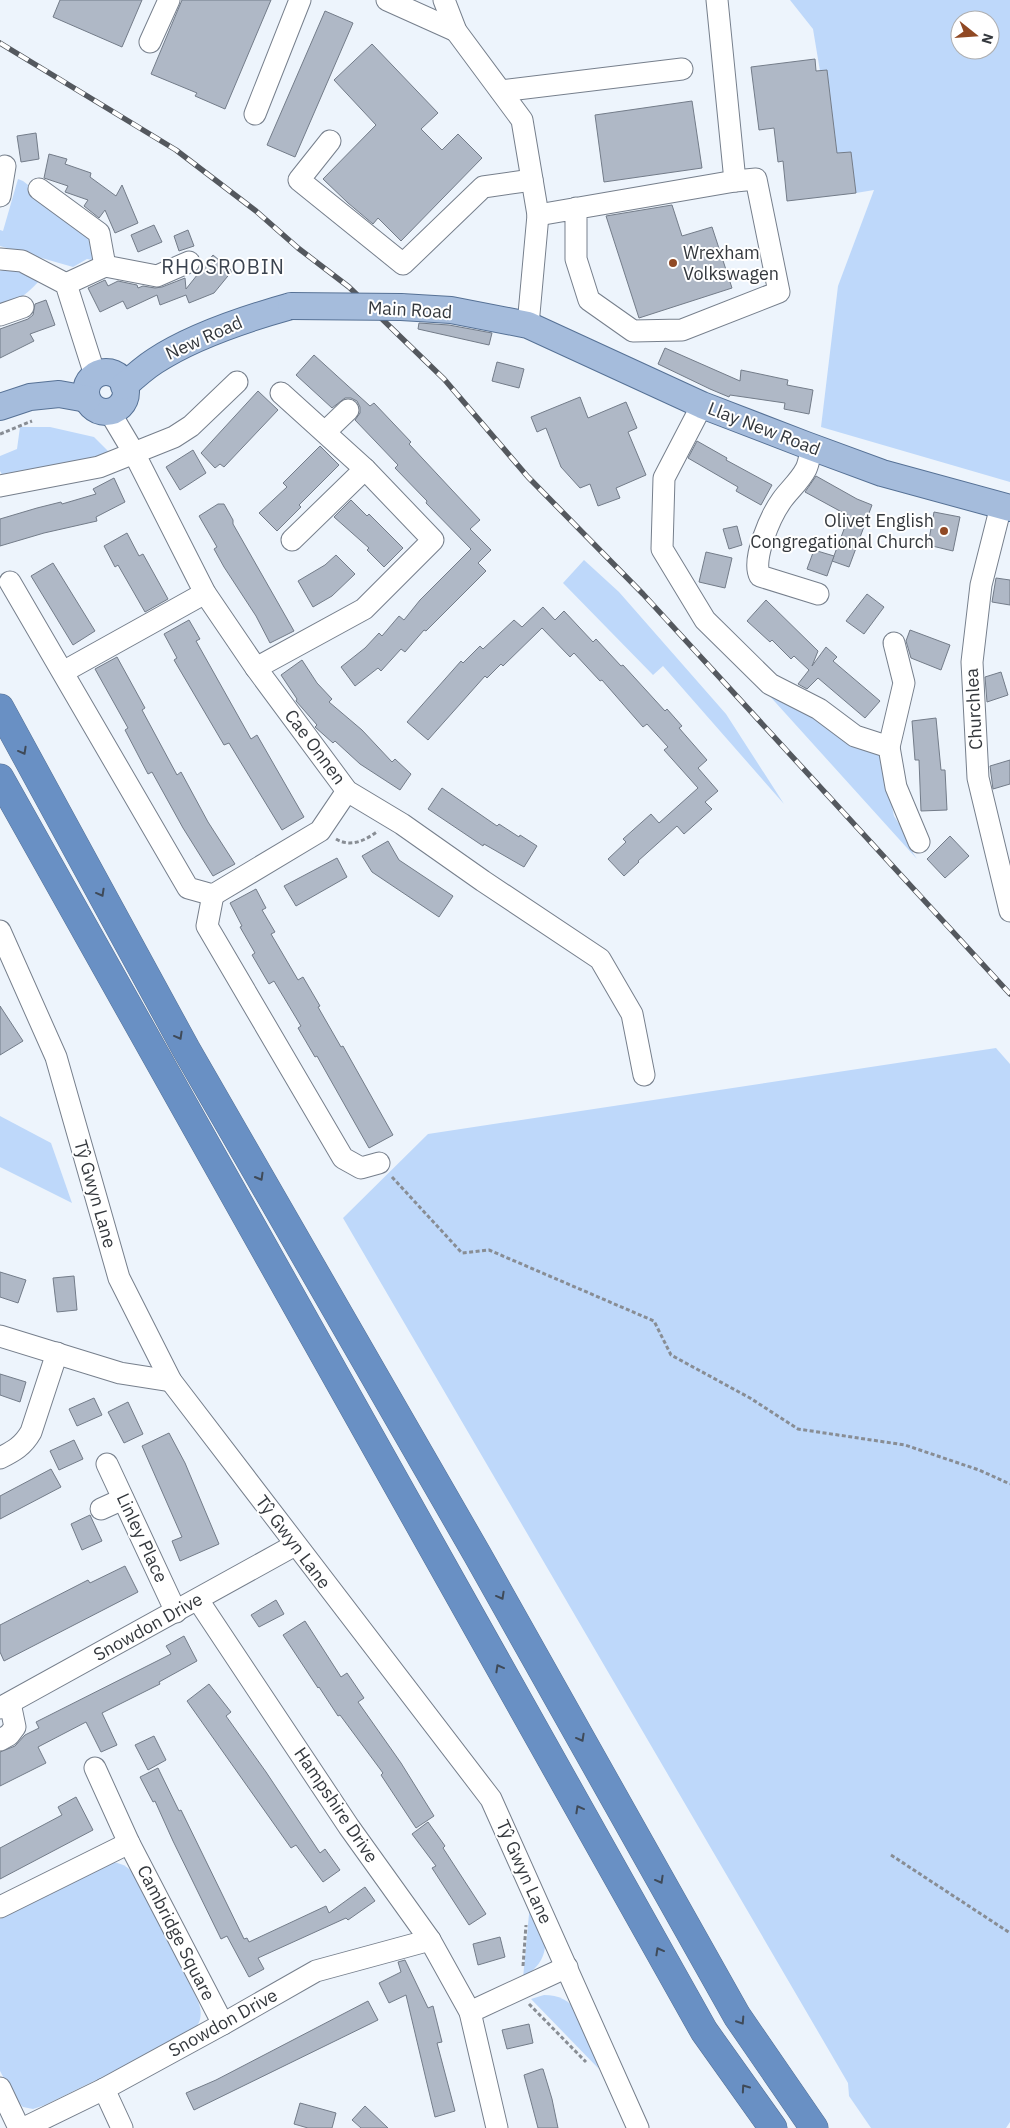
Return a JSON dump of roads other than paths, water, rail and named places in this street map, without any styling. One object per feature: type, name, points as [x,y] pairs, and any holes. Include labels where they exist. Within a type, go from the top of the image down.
[{"type":"highway","points":[[0,708],[186,1049],[477,1554],[733,2008],[814,2128]]},
{"type":"highway","points":[[0,778],[704,2031],[773,2128]]},
{"type":"main road","name":"Main Road","points":[[292,306],[401,307],[451,310],[528,325]]},
{"type":"main road","name":"New Road","points":[[0,407],[30,397],[59,394],[97,395],[101,373],[112,373],[122,380],[124,386],[154,361],[187,344],[253,317],[292,306]]},
{"type":"main road","name":"Llay New Road","points":[[528,325],[702,405],[812,447],[882,473],[1005,507]]},
{"type":"street","points":[[150,42],[169,0]]},
{"type":"street","points":[[255,114],[300,0]]},
{"type":"street","points":[[387,0],[456,31]]},
{"type":"street","points":[[444,0],[456,31],[522,120],[538,215],[528,325]]},
{"type":"street","points":[[717,0],[735,180]]},
{"type":"street","points":[[501,91],[682,70]]},
{"type":"street","points":[[330,141],[300,180],[403,264],[482,187],[532,180]]},
{"type":"street","points":[[0,196],[5,166]]},
{"type":"street","points":[[538,215],[576,208],[735,180],[756,179],[779,292],[682,330],[633,331],[589,300],[576,260],[576,208]]},
{"type":"street","points":[[39,189],[99,233],[105,266]]},
{"type":"street","points":[[0,259],[22,261],[66,284],[105,266],[157,276],[188,262]]},
{"type":"street","name":"Cae Onnen","points":[[66,284],[97,395],[134,453],[205,593],[256,668],[347,791],[387,814],[482,881],[600,959],[632,1014],[644,1075]]},
{"type":"street","points":[[0,315],[23,307]]},
{"type":"street","points":[[0,486],[99,467],[174,437],[191,426],[200,405],[237,382]]},
{"type":"street","points":[[256,668],[364,609],[432,540],[365,469],[281,393]]},
{"type":"street","points":[[702,405],[664,478],[662,549],[706,620],[770,684],[819,709],[855,736],[888,747]]},
{"type":"street","points":[[325,432],[348,410]]},
{"type":"street","points":[[812,447],[806,469],[780,502],[768,527],[758,556],[757,571],[760,576],[818,594]]},
{"type":"street","points":[[292,540],[365,469]]},
{"type":"street","name":"Churchlea","points":[[1005,507],[980,585],[972,662],[978,778],[1010,911]]},
{"type":"street","points":[[10,582],[188,888],[213,895],[320,831],[347,791]]},
{"type":"street","points":[[64,672],[205,593]]},
{"type":"street","points":[[894,643],[904,683],[894,732],[888,747],[896,787],[919,842]]},
{"type":"street","points":[[213,895],[207,926],[344,1158],[361,1168],[384,1168]]},
{"type":"street","name":"Tŷ Gwyn Lane","points":[[0,932],[56,1057],[119,1278],[171,1380],[295,1545],[491,1799],[638,2128]]},
{"type":"street","points":[[0,1336],[120,1373],[171,1380]]},
{"type":"street","points":[[0,1458],[17,1450],[26,1441],[31,1432],[57,1353]]},
{"type":"street","name":"Linley Place","points":[[107,1464],[176,1612]]},
{"type":"street","points":[[101,1509],[123,1498]]},
{"type":"street","name":"Snowdon Drive","points":[[5,1705],[295,1545]]},
{"type":"street","name":"Hampshire Drive","points":[[198,1600],[349,1827],[430,1940],[470,2012],[497,2128]]},
{"type":"street","points":[[0,1740],[9,1735],[15,1727],[5,1705]]},
{"type":"street","name":"Cambridge Square","points":[[95,1768],[128,1842],[223,2024]]},
{"type":"street","points":[[0,1907],[128,1842]]},
{"type":"street","name":"Snowdon Drive","points":[[24,2128],[104,2089],[223,2024],[316,1970],[430,1940]]},
{"type":"street","points":[[470,2012],[567,1967]]},
{"type":"street","points":[[0,2088],[20,2128]]},
{"type":"street","points":[[104,2089],[122,2128]]},
{"type":"railway","points":[[0,43],[176,150],[256,211],[298,248],[349,287],[444,379],[528,477],[643,594],[1010,994]]},
{"type":"place","name":"Wrexham Volkswagen","points":[[673,263]]},
{"type":"place","name":"Olivet English Congregational Church","points":[[944,531]]},
{"type":"district","name":"RHOSROBIN","points":[[223,267]]}]
